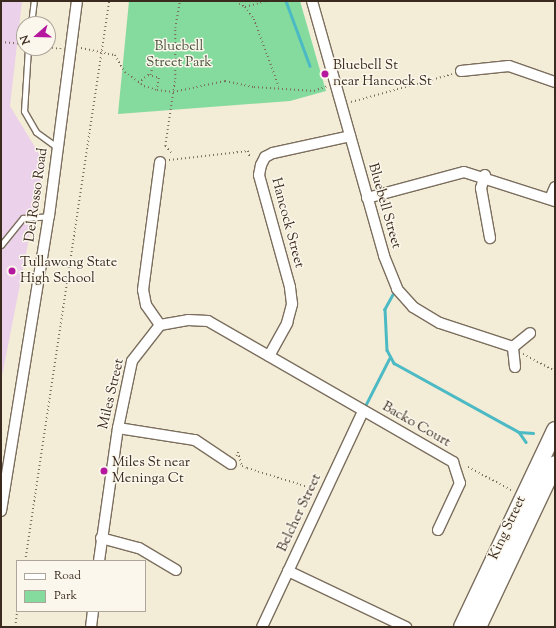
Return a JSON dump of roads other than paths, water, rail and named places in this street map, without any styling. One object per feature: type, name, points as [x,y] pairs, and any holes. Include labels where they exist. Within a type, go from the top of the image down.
[{"type":"main road","name":"King Street","points":[[462,627],[555,430]]},
{"type":"main road","name":"King Street","points":[[478,627],[555,464]]},
{"type":"street","name":"Del Rosso Road","points":[[1,511],[59,149],[77,1]]},
{"type":"street","name":"Bluebell Street","points":[[312,1],[389,272],[404,298],[440,323],[513,347]]},
{"type":"street","points":[[461,71],[509,66],[555,82]]},
{"type":"street","name":"Hancock Street","points":[[270,356],[287,323],[291,296],[259,175],[261,165],[265,157],[273,153],[350,136]]},
{"type":"street","points":[[160,162],[143,290],[146,305],[160,325],[188,320],[208,321],[363,411]]},
{"type":"street","points":[[367,198],[464,172],[485,175],[552,200],[555,187]]},
{"type":"street","points":[[485,175],[481,188],[490,238]]},
{"type":"street","name":"Miles Street","points":[[99,560],[101,538],[118,428],[132,361],[160,325]]},
{"type":"street","points":[[515,367],[513,347],[530,333]]},
{"type":"street","name":"Belcher Street","points":[[262,627],[363,411]]},
{"type":"street","name":"Backo Court","points":[[363,411],[453,462],[460,483],[438,530]]},
{"type":"street","points":[[118,428],[195,440],[230,464]]},
{"type":"street","points":[[101,538],[140,548],[176,570]]},
{"type":"street","points":[[288,571],[406,627]]},
{"type":"street","points":[[91,627],[93,612]]},
{"type":"lane","points":[[32,16],[34,1]]},
{"type":"lane","points":[[27,56],[24,111],[36,132],[59,149]]},
{"type":"lane","points":[[1,245],[23,218],[49,216]]},
{"type":"waterway","points":[[286,1],[310,66]]},
{"type":"waterway","points":[[395,291],[385,309],[387,350],[394,363],[519,432],[533,433]]},
{"type":"waterway","points":[[364,408],[389,359]]},
{"type":"waterway","points":[[519,432],[526,442]]},
{"type":"place","name":"Bluebell St near Hancock St","points":[[325,74]]},
{"type":"place","name":"Tullawong State High School","points":[[12,271]]},
{"type":"place","name":"Miles St near Meninga Ct","points":[[104,471]]},
{"type":"park label","name":"Bluebell Street Park","points":[[179,56]]}]
